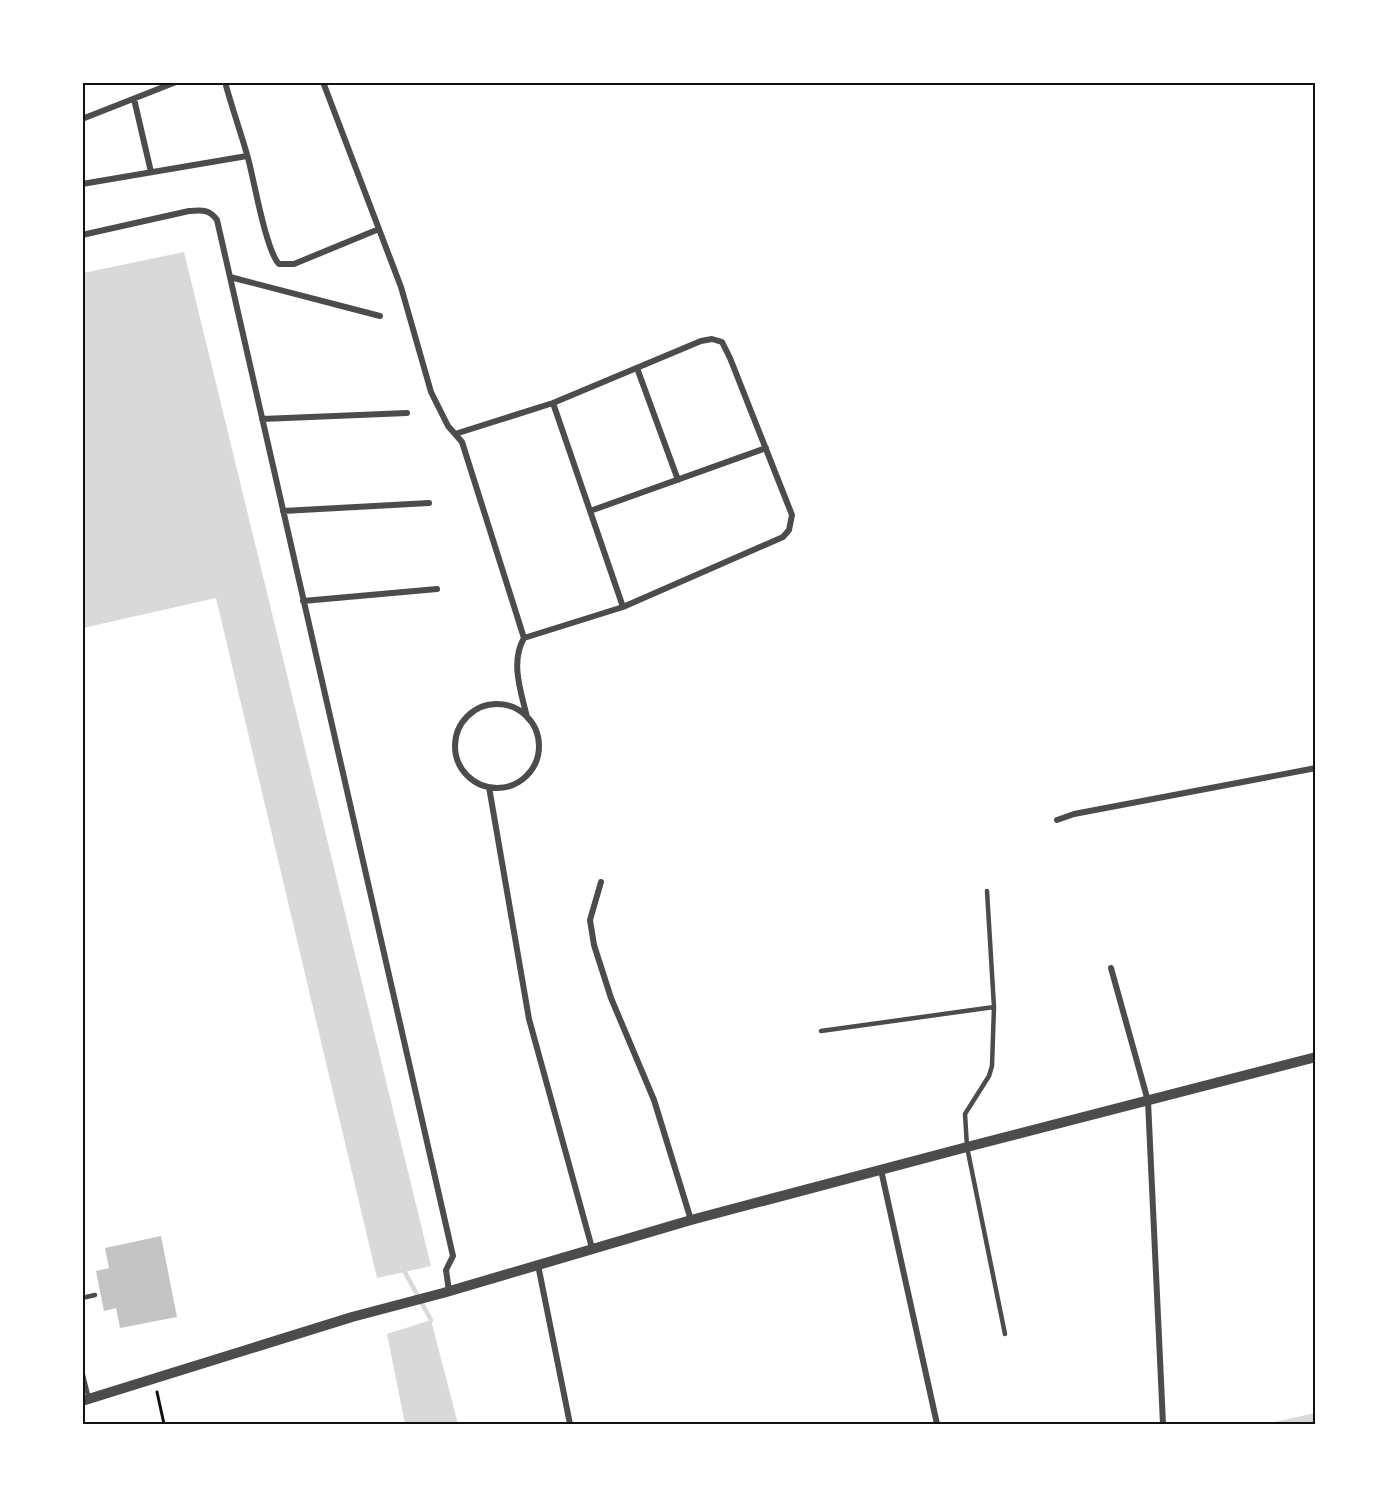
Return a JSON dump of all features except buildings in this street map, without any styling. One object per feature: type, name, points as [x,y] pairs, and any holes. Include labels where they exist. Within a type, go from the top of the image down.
[{"type":"street","points":[[82,119],[176,82]]},
{"type":"street","points":[[225,82],[247,156],[267,238],[274,259],[279,264],[294,264],[379,229]]},
{"type":"street","points":[[323,82],[401,286],[431,392],[448,426],[462,442],[524,638]]},
{"type":"street","points":[[134,99],[151,172]]},
{"type":"street","points":[[82,184],[247,156]]},
{"type":"street","points":[[82,235],[189,211],[200,210],[212,213],[217,220],[453,1256],[446,1270],[446,1292]]},
{"type":"street","points":[[231,277],[380,316]]},
{"type":"street","points":[[455,434],[553,403],[701,341],[712,339],[722,342],[792,515],[789,530],[783,537],[623,608],[524,638],[518,648],[517,659],[518,677],[527,717]]},
{"type":"street","points":[[637,368],[678,480]]},
{"type":"street","points":[[553,403],[623,608]]},
{"type":"street","points":[[262,419],[407,413]]},
{"type":"street","points":[[590,511],[766,448]]},
{"type":"street","points":[[283,511],[429,503]]},
{"type":"street","points":[[303,601],[437,589]]},
{"type":"street","points":[[494,705],[506,705],[527,717],[534,726],[538,737],[537,760],[531,771],[513,785],[489,788],[468,776],[461,767],[456,756],[455,744],[458,732],[472,713],[494,705]]},
{"type":"street","points":[[1057,820],[1074,814],[1316,768]]},
{"type":"street","points":[[489,788],[529,1019],[592,1248]]},
{"type":"street","points":[[600,882],[590,920],[594,945],[611,998],[654,1100],[691,1220]]},
{"type":"street","points":[[1111,968],[1148,1101],[1163,1425]]},
{"type":"street","points":[[86,1400],[352,1317],[446,1292],[691,1220],[1316,1057]]},
{"type":"street","points":[[881,1170],[937,1425]]},
{"type":"street","points":[[538,1265],[570,1425]]},
{"type":"lane","points":[[987,891],[994,1007],[992,1066],[989,1076],[965,1114],[966,1147],[1005,1334]]},
{"type":"lane","points":[[821,1031],[994,1007]]},
{"type":"lane","points":[[82,1298],[95,1295]]},
{"type":"lane","points":[[82,1371],[86,1400]]},
{"type":"path","points":[[153,1379],[164,1425]]},
{"type":"shaded area","points":[[184,252],[431,1266],[377,1278],[216,598],[83,628],[83,273]]},
{"type":"shaded area","points":[[431,1320],[458,1424],[405,1424],[387,1334]]},
{"type":"shaded area","points":[[1315,1413],[1315,1424],[1266,1424]]},
{"type":"waterway","points":[[402,1267],[431,1320]]}]
